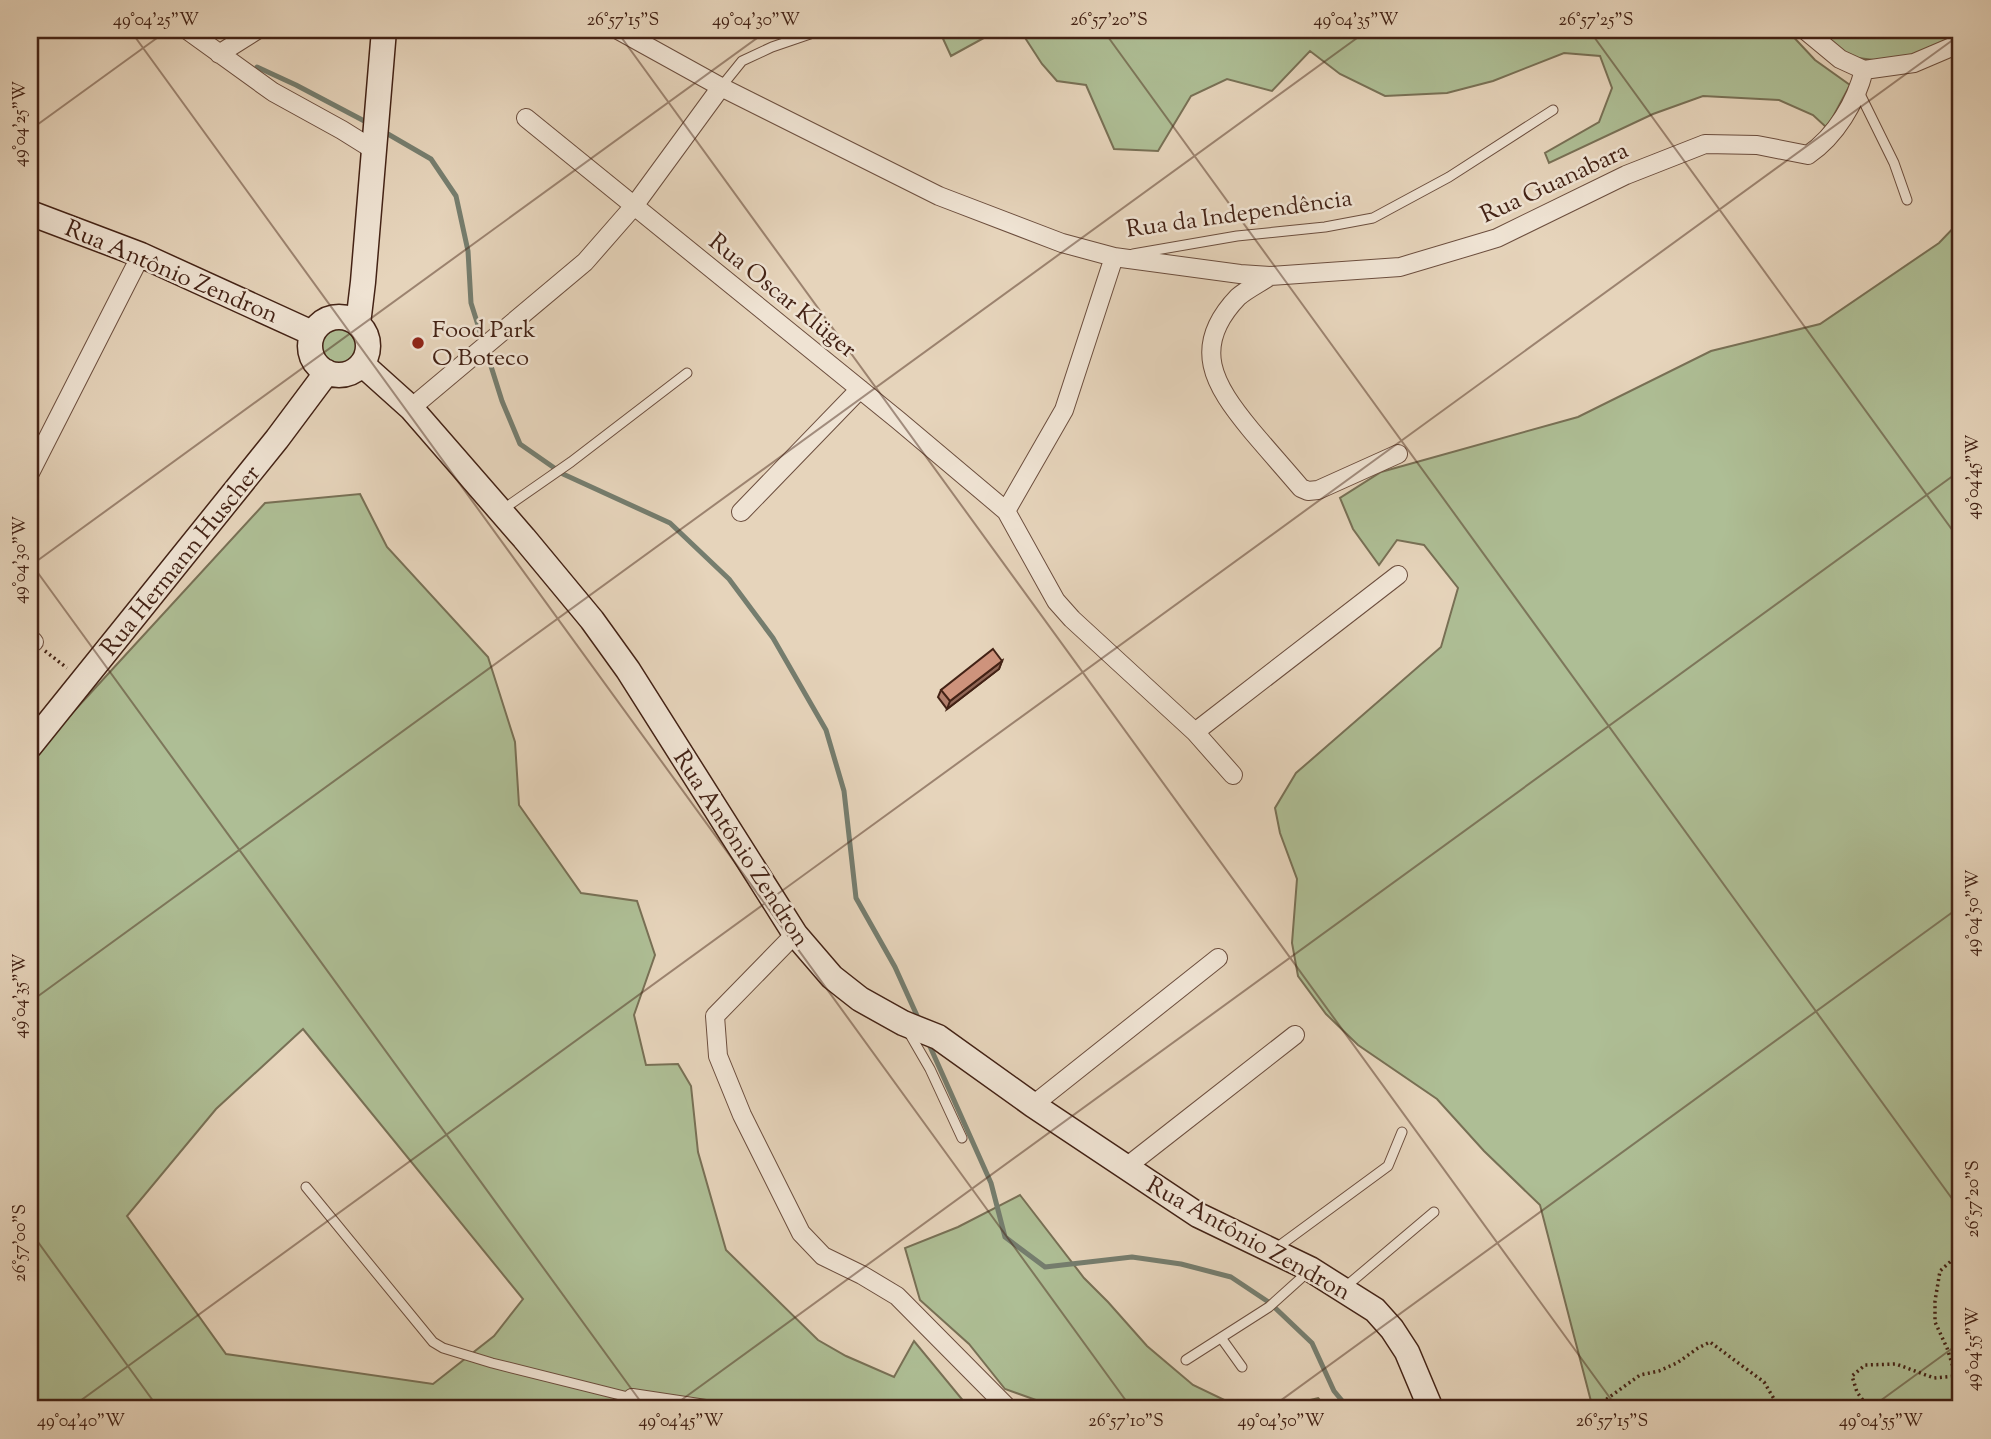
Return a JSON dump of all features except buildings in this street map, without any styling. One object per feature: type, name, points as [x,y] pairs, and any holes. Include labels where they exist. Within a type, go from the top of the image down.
[{"type":"street","points":[[187,30],[273,92],[374,146]]},
{"type":"street","points":[[219,54],[257,30]]},
{"type":"street","points":[[358,324],[384,30]]},
{"type":"street","name":"Rua da Independência","points":[[618,30],[720,87],[939,196],[1062,243],[1114,257]]},
{"type":"street","points":[[1805,30],[1840,59],[1864,70],[1914,62],[1961,43]]},
{"type":"street","name":"Rua Guanabara","points":[[1114,257],[1270,276],[1400,267],[1497,238],[1626,175],[1705,144],[1758,145],[1808,155],[1824,144],[1859,92],[1864,70]]},
{"type":"street","points":[[411,408],[585,262],[634,206],[720,87]]},
{"type":"street","name":"Rua Oscar Klüger","points":[[526,118],[1006,511]]},
{"type":"street","name":"Rua Antônio Zendron","points":[[30,213],[141,256],[312,333]]},
{"type":"street","points":[[30,473],[141,256]]},
{"type":"street","points":[[1114,257],[1064,410],[1006,511],[1056,601],[1072,620],[1195,732],[1233,775]]},
{"type":"street","points":[[1270,276],[1240,295],[1220,319],[1211,348],[1214,374],[1225,399],[1301,488],[1308,491],[1318,490],[1398,453]]},
{"type":"street","points":[[338,316],[349,318],[358,324],[368,343],[362,364],[345,374],[327,373],[317,366],[311,356],[309,344],[318,324],[327,318],[338,316]]},
{"type":"street","name":"Rua Antônio Zendron","points":[[362,364],[411,408],[592,620],[628,670],[795,934],[832,976],[860,999],[918,1029],[1198,1215],[1310,1269],[1375,1310],[1407,1352],[1431,1409]]},
{"type":"street","name":"Rua Hermann Huscher","points":[[30,746],[327,373]]},
{"type":"street","points":[[741,512],[860,389]]},
{"type":"street","points":[[1195,732],[1398,575]]},
{"type":"street","points":[[795,934],[715,1016],[718,1056],[742,1115],[801,1233],[823,1256],[897,1296],[1009,1409]]},
{"type":"street","points":[[1033,1105],[1218,958]]},
{"type":"street","points":[[1125,1168],[1295,1035]]},
{"type":"street","points":[[630,1404],[705,1409]]},
{"type":"lane","points":[[720,87],[742,61],[810,34]]},
{"type":"lane","points":[[1859,92],[1894,163],[1907,200]]},
{"type":"lane","name":"Rua da Independência","points":[[1114,257],[1237,236],[1325,227],[1373,218],[1449,177],[1553,110]]},
{"type":"lane","points":[[500,511],[571,462],[687,373]]},
{"type":"lane","points":[[918,1029],[930,1069],[962,1138]]},
{"type":"lane","points":[[1273,1251],[1388,1166],[1402,1132]]},
{"type":"lane","points":[[306,1188],[433,1342],[443,1348],[630,1404]]},
{"type":"lane","points":[[1342,1289],[1434,1212]]},
{"type":"lane","points":[[1186,1360],[1269,1307],[1310,1269]]},
{"type":"lane","points":[[1222,1339],[1242,1367]]},
{"type":"path","points":[[32,640],[82,681]]},
{"type":"path","points":[[1869,1409],[1857,1392],[1852,1376],[1865,1364],[1896,1364],[1934,1378],[1956,1376],[1935,1322],[1934,1301],[1940,1272],[1961,1252]]},
{"type":"path","points":[[1593,1409],[1640,1375],[1677,1363],[1710,1342],[1764,1382],[1780,1409]]},
{"type":"green space","points":[[939,30],[1007,30],[991,34],[951,56]]},
{"type":"green space","points":[[1020,30],[1787,30],[1815,60],[1850,85],[1827,128],[1813,115],[1779,100],[1703,96],[1653,114],[1549,163],[1545,153],[1599,122],[1612,88],[1600,56],[1564,53],[1493,81],[1447,93],[1385,96],[1340,74],[1310,51],[1272,91],[1227,79],[1191,96],[1158,151],[1114,149],[1086,85],[1057,81],[1042,64]]},
{"type":"green space","points":[[1820,30],[1961,30],[1961,54],[1889,62],[1843,56]]},
{"type":"green space","points":[[1961,220],[1961,1409],[1593,1409],[1540,1205],[1484,1151],[1437,1099],[1358,1045],[1326,1014],[1298,976],[1292,943],[1297,879],[1280,833],[1275,808],[1296,773],[1441,647],[1458,588],[1424,545],[1397,540],[1379,565],[1353,529],[1340,498],[1381,472],[1578,417],[1711,351],[1820,324],[1939,243]]},
{"type":"green space","points":[[339,327],[352,333],[358,346],[352,359],[339,365],[326,359],[320,346],[326,333]]},
{"type":"green space","points":[[360,494],[387,547],[488,657],[515,742],[519,805],[581,893],[637,901],[655,955],[634,1015],[646,1065],[678,1064],[691,1086],[698,1152],[726,1250],[818,1340],[846,1356],[894,1377],[914,1341],[970,1409],[30,1409],[30,759],[265,503]],"holes":[[[303,1029],[523,1299],[494,1336],[433,1384],[226,1354],[127,1216],[216,1109]]]},
{"type":"green space","points":[[1020,1195],[1084,1278],[1147,1346],[1193,1385],[1243,1409],[1061,1409],[1005,1389],[969,1344],[920,1300],[905,1248],[958,1227]]},
{"type":"green space","points":[[1318,1398],[1328,1409],[1273,1409]]},
{"type":"waterway","points":[[257,67],[370,124]]},
{"type":"waterway","points":[[381,130],[431,159],[456,196],[468,251],[471,303],[502,401],[520,444],[563,474],[670,523],[729,579],[773,638],[826,730],[844,791],[856,898],[895,967],[919,1020]]},
{"type":"waterway","points":[[928,1042],[991,1183],[1005,1237],[1045,1267],[1132,1257],[1181,1264],[1231,1277],[1270,1303],[1312,1343],[1334,1391],[1349,1409]]},
{"type":"place","name":"Food Park O Boteco","points":[[418,343]]}]
